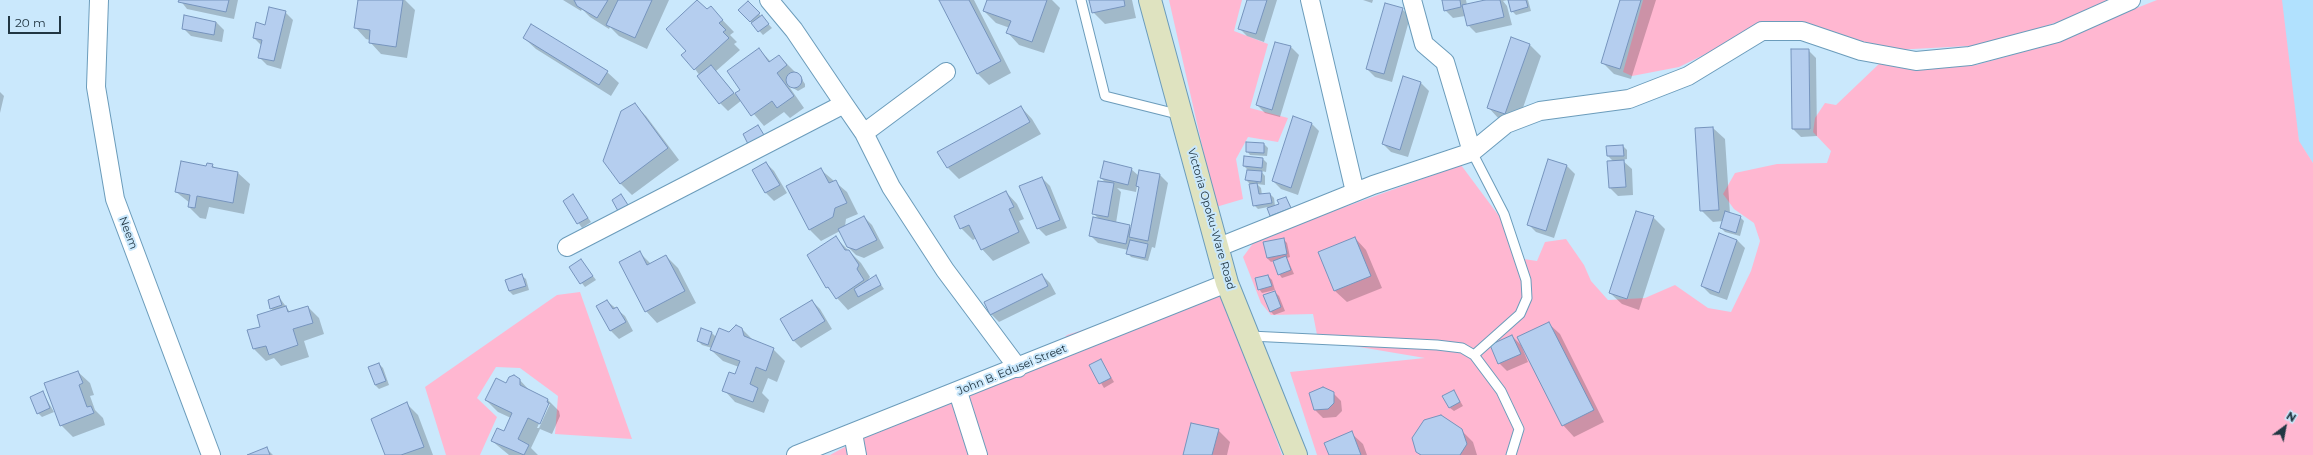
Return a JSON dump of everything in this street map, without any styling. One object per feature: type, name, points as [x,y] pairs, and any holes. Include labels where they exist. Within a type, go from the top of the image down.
[{"type":"main road","name":"Victoria Opoku-Ware Road","points":[[1150,0],[1219,247],[1227,283],[1296,455]]},
{"type":"street","name":"Neem","points":[[99,0],[96,87],[114,198],[211,455]]},
{"type":"street","points":[[770,0],[794,30],[864,134],[891,187],[945,270],[1018,368]]},
{"type":"street","points":[[1310,0],[1355,192]]},
{"type":"street","points":[[1412,0],[1424,44],[1445,62],[1472,152]]},
{"type":"street","points":[[1219,247],[1355,192],[1472,152],[1506,124],[1540,111],[1629,99],[1688,76],[1762,31],[1802,31],[1861,51],[1916,61],[1970,56],[2058,33],[2131,0]]},
{"type":"street","points":[[864,134],[946,72]]},
{"type":"street","points":[[567,247],[844,104]]},
{"type":"street","name":"John B. Edusei Street","points":[[796,455],[958,392],[1227,283]]},
{"type":"street","points":[[958,392],[978,455]]},
{"type":"street","points":[[852,433],[857,455]]},
{"type":"lane","points":[[1081,0],[1105,96],[1182,115]]},
{"type":"lane","points":[[1472,152],[1504,214],[1526,280],[1527,298],[1520,314],[1474,355]]},
{"type":"lane","points":[[1248,336],[1437,345],[1462,348],[1474,355],[1502,390],[1519,429],[1511,455]]},
{"type":"shaded area","points":[[1169,0],[1242,0],[1234,31],[1268,44],[1250,108],[1288,118],[1278,142],[1248,137],[1236,159],[1243,199],[1216,207]]},
{"type":"shaded area","points":[[1643,0],[2110,0],[2079,15],[1987,45],[1894,50],[1806,26],[1769,23],[1679,67],[1632,76],[1623,72]]},
{"type":"shaded area","points":[[2157,0],[2282,0],[2299,141],[2313,163],[2313,455],[1317,455],[1290,372],[1425,358],[1318,340],[1313,314],[1271,315],[1261,303],[1243,257],[1254,242],[1270,234],[1461,165],[1502,220],[1517,258],[1537,261],[1545,242],[1566,239],[1584,265],[1591,281],[1608,300],[1645,298],[1675,285],[1708,308],[1731,312],[1751,271],[1760,241],[1754,223],[1734,209],[1723,194],[1735,173],[1777,164],[1827,163],[1831,151],[1813,132],[1815,118],[1825,103],[1836,105],[1881,62],[1909,67],[1976,65],[2033,49]]},
{"type":"shaded area","points":[[2279,0],[2313,0],[2313,163],[2299,142]]},
{"type":"shaded area","points":[[580,292],[632,439],[555,434],[558,396],[520,368],[496,367],[477,398],[497,417],[480,455],[446,455],[425,387],[557,295]]},
{"type":"shaded area","points":[[1224,294],[1282,455],[830,455],[856,441],[939,406],[1054,348],[1067,335],[1121,318]]},
{"type":"building","points":[[179,0],[229,0],[226,12],[178,2]]},
{"type":"building","points":[[358,0],[403,0],[396,47],[369,43],[370,30],[354,28]]},
{"type":"building","points":[[574,0],[608,0],[597,18],[577,6]]},
{"type":"building","points":[[618,0],[652,0],[635,38],[606,25]]},
{"type":"building","points":[[697,0],[707,9],[711,6],[723,20],[719,23],[726,30],[723,32],[729,38],[694,70],[681,55],[686,51],[666,29]]},
{"type":"building","points":[[939,0],[969,0],[1001,61],[977,74]]},
{"type":"building","points":[[987,0],[1047,0],[1032,42],[1006,33],[1011,21],[983,11]]},
{"type":"building","points":[[1089,0],[1124,0],[1125,6],[1092,13]]},
{"type":"building","points":[[1247,0],[1267,0],[1256,34],[1238,29]]},
{"type":"building","points":[[1442,0],[1460,0],[1461,7],[1444,11]]},
{"type":"building","points":[[1485,0],[1500,0],[1504,17],[1467,26],[1462,5]]},
{"type":"building","points":[[1508,0],[1526,0],[1528,7],[1511,12]]},
{"type":"building","points":[[1620,0],[1641,0],[1620,69],[1601,63]]},
{"type":"building","points":[[748,1],[760,13],[750,22],[738,10]]},
{"type":"building","points":[[1385,3],[1403,8],[1384,74],[1366,69]]},
{"type":"building","points":[[269,7],[286,11],[274,61],[258,58],[262,40],[253,38],[256,22],[265,25]]},
{"type":"building","points":[[184,15],[216,22],[214,35],[182,29]]},
{"type":"building","points":[[762,15],[769,24],[758,32],[751,23]]},
{"type":"building","points":[[531,24],[608,71],[599,85],[523,38]]},
{"type":"building","points":[[1511,37],[1530,44],[1505,114],[1487,108]]},
{"type":"building","points":[[1275,42],[1291,46],[1272,110],[1256,105]]},
{"type":"building","points":[[759,48],[769,62],[779,55],[787,65],[777,73],[794,96],[777,108],[772,101],[751,116],[735,93],[740,90],[727,71]]},
{"type":"building","points":[[1791,49],[1809,49],[1810,129],[1792,129]]},
{"type":"building","points":[[711,65],[734,93],[719,104],[697,76]]},
{"type":"building","points":[[794,72],[800,74],[802,80],[800,86],[794,88],[788,86],[786,80],[788,74]]},
{"type":"building","points":[[1403,76],[1421,82],[1400,150],[1382,144]]},
{"type":"building","points":[[635,103],[668,148],[620,184],[603,161],[621,111]]},
{"type":"building","points":[[1021,106],[1030,122],[947,168],[937,152]]},
{"type":"building","points":[[1293,116],[1312,123],[1291,188],[1272,181]]},
{"type":"building","points":[[758,125],[764,135],[748,144],[743,134]]},
{"type":"building","points":[[1713,127],[1719,210],[1700,211],[1695,128]]},
{"type":"building","points":[[1246,142],[1264,143],[1264,153],[1246,152]]},
{"type":"building","points":[[1623,145],[1624,156],[1607,156],[1606,146]]},
{"type":"building","points":[[1244,156],[1263,158],[1262,168],[1243,166]]},
{"type":"building","points":[[1548,159],[1567,165],[1546,231],[1527,225]]},
{"type":"building","points":[[1624,160],[1626,187],[1609,188],[1607,161]]},
{"type":"building","points":[[181,161],[206,166],[207,163],[213,164],[212,167],[238,172],[233,203],[197,196],[195,208],[188,207],[190,195],[175,192]]},
{"type":"building","points":[[1104,161],[1132,168],[1128,185],[1100,178]]},
{"type":"building","points":[[766,162],[780,185],[765,193],[752,170]]},
{"type":"building","points":[[821,168],[829,183],[836,180],[847,203],[835,208],[833,217],[809,230],[786,186]]},
{"type":"building","points":[[1139,170],[1160,174],[1148,241],[1129,237],[1139,187],[1136,186]]},
{"type":"building","points":[[1247,170],[1262,171],[1261,182],[1245,180]]},
{"type":"building","points":[[1042,177],[1060,220],[1037,229],[1019,186]]},
{"type":"building","points":[[1098,181],[1114,183],[1108,217],[1092,214]]},
{"type":"building","points":[[1257,183],[1259,194],[1270,193],[1272,203],[1253,206],[1249,184]]},
{"type":"building","points":[[1006,191],[1014,207],[1009,209],[1019,232],[981,250],[969,225],[960,229],[954,216]]},
{"type":"building","points":[[573,194],[588,218],[577,224],[563,201]]},
{"type":"building","points":[[621,194],[628,205],[618,211],[612,200]]},
{"type":"building","points":[[1286,197],[1291,208],[1270,216],[1267,208],[1279,204],[1277,200]]},
{"type":"building","points":[[1636,211],[1654,216],[1627,299],[1609,293]]},
{"type":"building","points":[[1725,211],[1741,216],[1736,233],[1720,228]]},
{"type":"building","points":[[864,216],[877,240],[856,250],[847,247],[838,229]]},
{"type":"building","points":[[1093,217],[1130,225],[1126,244],[1089,236]]},
{"type":"building","points":[[1719,233],[1737,240],[1719,293],[1701,286]]},
{"type":"building","points":[[836,236],[845,250],[849,250],[859,265],[857,269],[864,280],[836,299],[828,287],[826,288],[807,255]]},
{"type":"building","points":[[1355,237],[1371,276],[1334,291],[1318,252]]},
{"type":"building","points":[[1284,238],[1287,254],[1267,258],[1263,242]]},
{"type":"building","points":[[1130,240],[1148,244],[1145,258],[1126,254]]},
{"type":"building","points":[[640,251],[647,265],[666,255],[685,291],[645,312],[619,262]]},
{"type":"building","points":[[1286,256],[1291,270],[1278,275],[1273,261]]},
{"type":"building","points":[[581,259],[593,276],[580,284],[569,267]]},
{"type":"building","points":[[522,274],[526,286],[509,291],[505,280]]},
{"type":"building","points":[[1042,274],[1048,286],[990,315],[984,302]]},
{"type":"building","points":[[876,275],[881,285],[858,297],[854,289]]},
{"type":"building","points":[[1268,275],[1272,286],[1258,290],[1255,278]]},
{"type":"building","points":[[1275,291],[1281,307],[1270,312],[1263,295]]},
{"type":"building","points":[[279,296],[282,305],[270,309],[268,300]]},
{"type":"building","points":[[607,300],[613,309],[617,307],[626,322],[610,331],[596,306]]},
{"type":"building","points":[[812,300],[825,321],[793,341],[780,319]]},
{"type":"building","points":[[286,306],[288,312],[308,306],[313,323],[293,329],[298,345],[269,355],[266,346],[253,349],[247,330],[260,327],[257,315]]},
{"type":"building","points":[[1549,322],[1594,410],[1562,426],[1517,337]]},
{"type":"building","points":[[736,325],[742,328],[744,336],[774,348],[766,371],[756,367],[750,384],[758,388],[753,402],[722,391],[729,372],[735,374],[740,361],[710,350],[719,328],[729,332]]},
{"type":"building","points":[[701,328],[712,332],[708,345],[697,341]]},
{"type":"building","points":[[1512,335],[1521,354],[1498,364],[1490,345]]},
{"type":"building","points":[[1101,359],[1111,378],[1099,384],[1089,365]]},
{"type":"building","points":[[379,363],[386,381],[375,385],[368,367]]},
{"type":"building","points":[[78,371],[83,383],[79,385],[87,407],[91,406],[94,413],[60,426],[44,383]]},
{"type":"building","points":[[514,375],[520,379],[520,385],[548,399],[547,402],[549,403],[540,424],[528,418],[518,439],[529,445],[524,455],[491,441],[497,428],[504,431],[512,413],[485,400],[496,378],[506,383],[509,377]]},
{"type":"building","points":[[1323,387],[1334,392],[1334,403],[1328,409],[1314,410],[1309,393]]},
{"type":"building","points":[[1454,390],[1460,402],[1449,408],[1442,396]]},
{"type":"building","points":[[43,391],[50,408],[37,414],[30,397]]},
{"type":"building","points":[[407,402],[424,447],[401,455],[385,455],[371,419]]},
{"type":"building","points":[[1441,415],[1462,429],[1467,444],[1460,455],[1421,455],[1416,452],[1412,438],[1424,420]]},
{"type":"building","points":[[1191,423],[1219,429],[1212,455],[1183,455]]},
{"type":"building","points":[[1352,431],[1361,455],[1329,455],[1324,443]]},
{"type":"building","points":[[267,447],[270,455],[247,455]]}]
